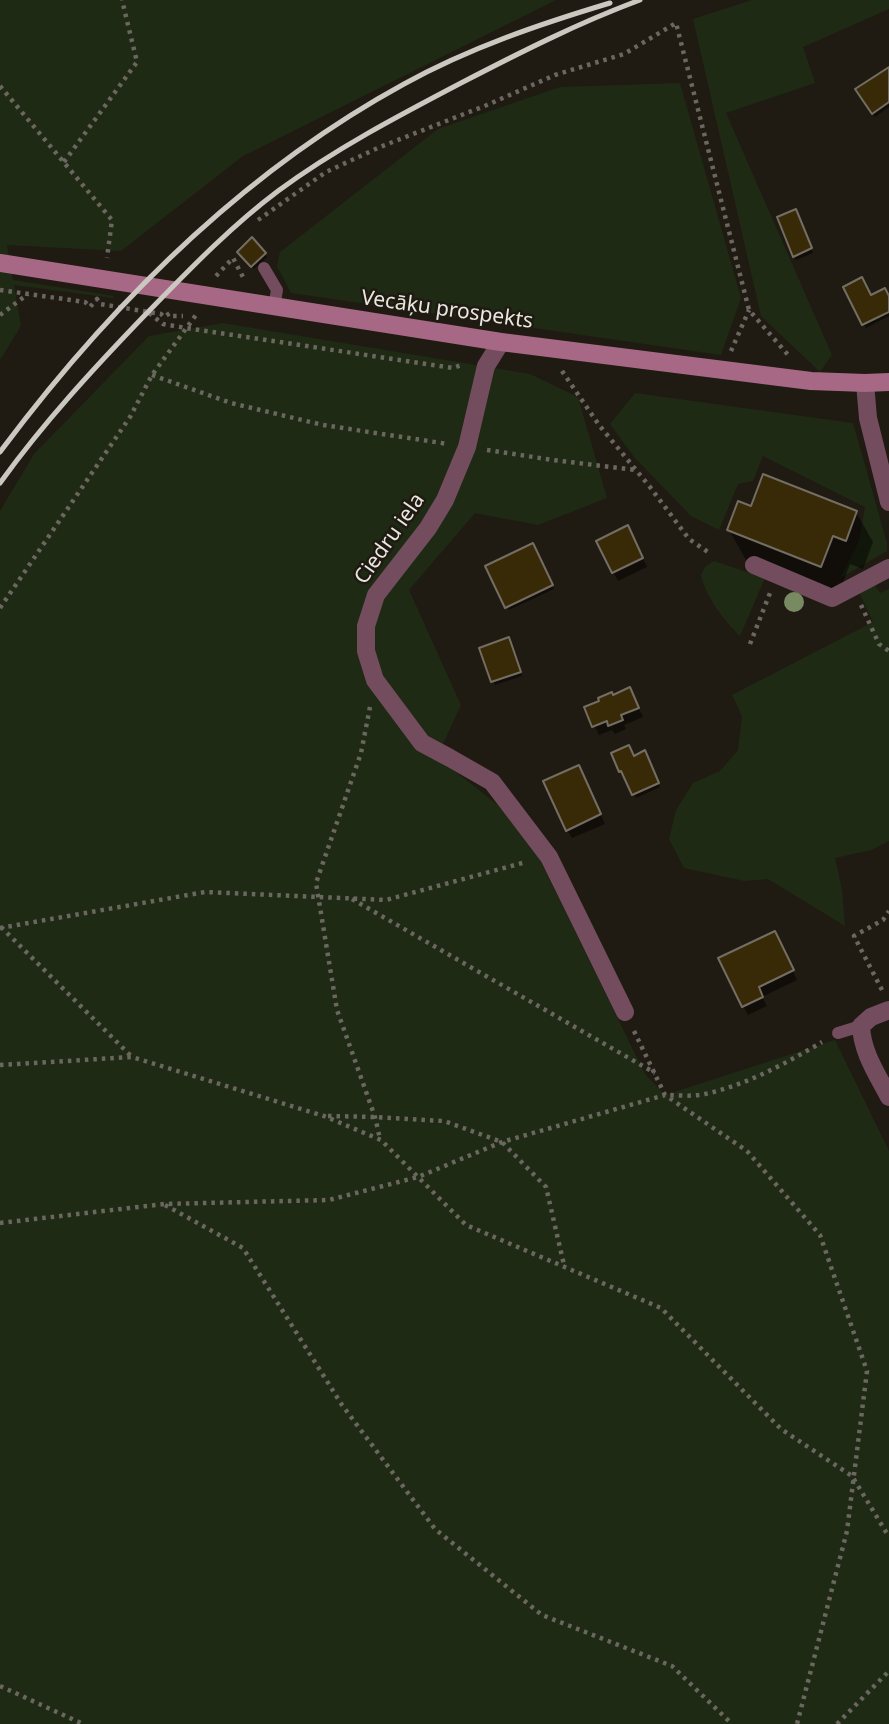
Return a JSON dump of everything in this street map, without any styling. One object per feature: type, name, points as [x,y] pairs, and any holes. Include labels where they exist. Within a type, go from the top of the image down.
[{"type":"main road","name":"Vecāķu prospekts","points":[[0,263],[274,307],[496,349],[811,381],[889,382]]},
{"type":"street","name":"Ciedru iela","points":[[496,349],[486,366],[467,447],[445,500],[428,528],[376,595],[366,626],[366,651],[375,680],[422,743],[492,782],[549,857],[625,1012]]},
{"type":"street","points":[[865,383],[868,418],[889,502]]},
{"type":"street","points":[[754,565],[832,598],[889,568]]},
{"type":"street","points":[[889,1010],[871,1017],[860,1026],[861,1040],[889,1097]]},
{"type":"lane","points":[[264,268],[277,290],[274,307]]},
{"type":"lane","points":[[838,1033],[860,1026]]},
{"type":"path","points":[[64,162],[137,62],[122,0]]},
{"type":"path","points":[[258,220],[326,172],[555,75],[624,54],[676,23],[749,310],[811,381]]},
{"type":"path","points":[[0,86],[112,220],[104,279]]},
{"type":"path","points":[[0,314],[56,271]]},
{"type":"path","points":[[0,608],[131,417],[152,375],[197,313],[202,295]]},
{"type":"path","points":[[723,370],[749,310]]},
{"type":"path","points":[[148,312],[163,324],[453,368],[496,349]]},
{"type":"path","points":[[562,370],[599,425],[689,539],[708,552]]},
{"type":"path","points":[[152,375],[231,402],[323,425],[636,470]]},
{"type":"path","points":[[750,644],[776,576]]},
{"type":"path","points":[[853,587],[879,644],[889,651]]},
{"type":"path","points":[[375,680],[361,753],[316,883],[337,1010],[381,1140]]},
{"type":"path","points":[[1,927],[205,892],[386,900],[549,857]]},
{"type":"path","points":[[350,898],[654,1073]]},
{"type":"path","points":[[883,992],[854,936],[883,920],[889,911]]},
{"type":"path","points":[[1,927],[132,1057]]},
{"type":"path","points":[[625,1012],[666,1095],[747,1150],[820,1235],[867,1371],[847,1531],[797,1724]]},
{"type":"path","points":[[0,1223],[164,1204],[329,1200],[418,1177],[502,1142],[666,1095],[702,1095],[749,1080],[838,1033]]},
{"type":"path","points":[[0,1065],[132,1057],[324,1116],[381,1140],[466,1225],[661,1307],[781,1429],[852,1476],[889,1537]]},
{"type":"path","points":[[324,1116],[444,1121],[502,1142],[546,1187],[564,1265]]},
{"type":"path","points":[[164,1204],[243,1248],[342,1405],[435,1529],[542,1615],[671,1666],[732,1724]]},
{"type":"path","points":[[837,1724],[889,1671]]},
{"type":"path","points":[[0,1686],[83,1724]]},
{"type":"green space","points":[[0,0],[556,0],[243,156],[121,251],[7,245],[13,280],[114,296],[14,285],[21,326],[0,360]]},
{"type":"green space","points":[[752,0],[889,0],[889,9],[803,47],[815,83],[726,113],[832,355],[820,372],[761,316],[693,19]]},
{"type":"green space","points":[[680,83],[741,298],[721,355],[291,293],[277,266],[280,252],[438,129],[560,87]]},
{"type":"green space","points":[[223,323],[530,374],[578,397],[607,498],[538,525],[475,513],[409,590],[461,705],[437,757],[498,805],[539,858],[645,1074],[665,1095],[835,1040],[889,1151],[889,1724],[0,1724],[0,511],[34,454],[149,336]]},
{"type":"green space","points":[[635,393],[853,423],[887,551],[840,578],[859,541],[865,507],[763,456],[753,481],[738,484],[719,530],[691,516],[634,457],[610,424]]},
{"type":"green space","points":[[714,561],[765,578],[740,636],[716,608],[703,584],[701,575],[706,566]]},
{"type":"green space","points":[[875,585],[880,593],[889,589],[889,841],[871,850],[835,858],[842,890],[845,926],[768,879],[744,881],[684,868],[669,839],[676,810],[693,783],[720,771],[738,750],[742,716],[732,695],[873,622],[859,592]]},
{"type":"building","points":[[889,67],[889,102],[872,114],[855,89]]},
{"type":"building","points":[[796,209],[812,248],[793,257],[777,217]]},
{"type":"building","points":[[252,237],[266,253],[251,267],[237,252]]},
{"type":"building","points":[[862,277],[871,295],[885,288],[889,296],[889,312],[862,325],[843,287]]},
{"type":"building","points":[[763,474],[857,511],[846,541],[833,536],[821,567],[727,530],[738,501],[751,506]]},
{"type":"building","points":[[628,525],[643,558],[612,573],[596,541]]},
{"type":"building","points":[[533,543],[553,585],[505,608],[485,566]]},
{"type":"building","points":[[509,637],[521,672],[491,682],[479,648]]},
{"type":"building","points":[[630,687],[639,708],[621,715],[623,720],[608,726],[607,721],[592,727],[584,707],[599,701],[598,698]]},
{"type":"building","points":[[629,745],[634,756],[645,750],[659,783],[632,795],[611,753]]},
{"type":"building","points":[[579,765],[601,814],[566,831],[543,781]]},
{"type":"building","points":[[775,931],[794,970],[759,987],[763,997],[742,1007],[718,958]]},
{"type":"railway","points":[[0,483],[52,417],[127,334],[210,250],[278,191],[344,147],[437,95],[549,39],[640,0]]},
{"type":"railway","points":[[0,452],[86,345],[133,295],[182,246],[288,158],[345,119],[429,71],[505,38],[610,3]]}]
